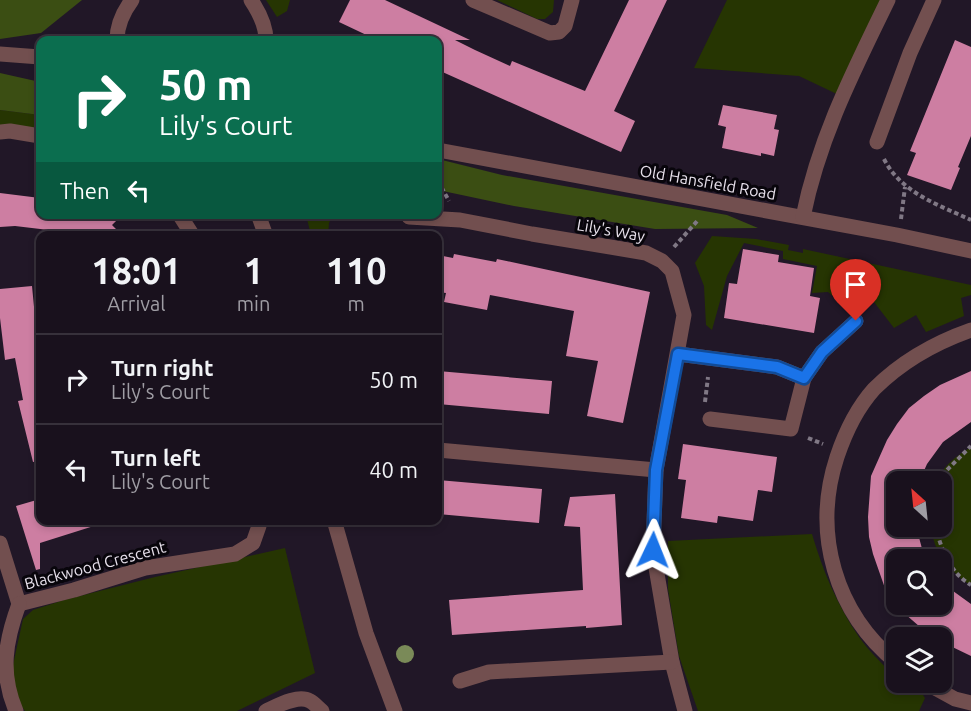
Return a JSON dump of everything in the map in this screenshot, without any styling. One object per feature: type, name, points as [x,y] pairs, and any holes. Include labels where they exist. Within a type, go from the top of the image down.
[{"type":"street","points":[[117,36],[124,10],[132,0]]},
{"type":"street","points":[[251,0],[258,10],[268,36]]},
{"type":"street","points":[[473,0],[549,33],[559,32],[565,26],[572,0]]},
{"type":"street","points":[[803,217],[807,195],[834,112],[888,0]]},
{"type":"street","points":[[877,142],[910,53],[934,0]]},
{"type":"street","points":[[0,54],[36,57]]},
{"type":"street","points":[[0,132],[10,131],[36,135]]},
{"type":"street","name":"Old Hansfield Road","points":[[442,151],[803,217],[971,251]]},
{"type":"street","name":"Lily's Way","points":[[442,219],[460,220],[646,253],[662,261],[672,271],[684,315],[656,470],[653,550],[672,663],[685,711]]},
{"type":"street","points":[[710,419],[791,429],[804,378],[822,352],[856,321]]},
{"type":"street","points":[[886,652],[866,633],[850,610],[840,588],[826,523],[827,489],[839,450],[854,416],[873,391],[894,370],[922,350],[971,330]]},
{"type":"street","points":[[678,354],[777,367],[804,378]]},
{"type":"street","points":[[442,450],[656,470]]},
{"type":"street","name":"Blackwood Crescent","points":[[0,543],[19,604],[145,568],[235,554],[253,543],[259,525]]},
{"type":"street","points":[[335,525],[366,633],[395,711]]},
{"type":"street","points":[[16,711],[7,689],[4,657],[7,636],[19,604]]},
{"type":"street","points":[[460,681],[489,672],[672,663]]},
{"type":"street","points":[[938,693],[953,705],[971,703]]},
{"type":"street","points":[[266,711],[284,703],[302,699],[310,700],[322,711]]},
{"type":"path","points":[[877,142],[886,163],[901,185],[971,220]]},
{"type":"path","points":[[897,235],[902,216],[905,187]]},
{"type":"path","points":[[662,261],[713,202]]},
{"type":"path","points":[[710,419],[702,419],[711,359]]},
{"type":"path","points":[[791,429],[839,450]]},
{"type":"path","points":[[947,471],[971,446]]},
{"type":"path","points":[[938,537],[943,555],[960,579],[971,585]]},
{"type":"green space","points":[[0,0],[82,0],[41,33],[0,39]]},
{"type":"green space","points":[[266,0],[290,0],[287,11],[277,17]]},
{"type":"green space","points":[[497,0],[554,0],[553,12],[545,19],[537,19]]},
{"type":"green space","points":[[727,0],[886,0],[841,96],[799,76],[694,68]]},
{"type":"green space","points":[[0,73],[36,81],[36,114],[0,110]]},
{"type":"green space","points":[[0,110],[36,114],[36,128],[0,125]]},
{"type":"green space","points":[[442,160],[502,175],[727,215],[758,228],[655,229],[514,206],[442,191]]},
{"type":"green space","points":[[307,219],[331,219],[328,231],[310,231]]},
{"type":"green space","points":[[712,236],[756,239],[789,245],[788,250],[803,253],[803,249],[971,285],[971,295],[961,298],[964,316],[926,332],[916,315],[894,328],[867,293],[851,307],[839,294],[834,297],[828,292],[812,293],[817,266],[783,259],[783,251],[744,243],[727,276],[712,330],[706,325],[704,286],[695,263]]},
{"type":"green space","points":[[971,447],[971,585],[952,570],[952,549],[937,549],[933,537],[952,537],[952,471],[942,471]]},
{"type":"green space","points":[[812,534],[831,587],[844,613],[859,637],[886,668],[886,693],[922,693],[925,698],[919,711],[698,711],[679,656],[668,589],[668,541]]},
{"type":"green space","points":[[285,548],[315,673],[237,711],[25,711],[18,701],[11,674],[23,619],[33,610],[155,577]]},
{"type":"building","points":[[350,0],[385,0],[470,40],[455,40],[510,66],[512,61],[585,91],[629,0],[667,0],[614,111],[635,121],[621,152],[442,72],[442,36],[369,36],[339,22]]},
{"type":"building","points":[[955,40],[971,47],[971,136],[951,190],[907,175],[916,153],[910,151]]},
{"type":"building","points":[[723,105],[777,115],[774,129],[779,130],[774,156],[761,153],[761,156],[722,148],[726,127],[718,125]]},
{"type":"building","points":[[0,193],[36,198],[36,219],[118,219],[112,225],[118,231],[57,231],[15,226],[0,227]]},
{"type":"building","points":[[743,249],[779,255],[778,262],[814,268],[810,296],[820,298],[814,333],[724,318],[729,283],[737,284]]},
{"type":"building","points":[[454,254],[496,262],[497,259],[650,292],[623,423],[587,416],[598,361],[566,356],[574,311],[490,295],[487,310],[444,302],[446,293],[442,292],[442,256],[453,258]]},
{"type":"building","points":[[32,286],[36,328],[36,462],[33,462],[18,401],[23,400],[15,358],[5,360],[0,318],[0,289]]},
{"type":"building","points":[[442,371],[552,381],[549,414],[442,404]]},
{"type":"building","points":[[971,371],[971,422],[943,442],[924,471],[886,471],[886,537],[919,537],[922,549],[886,549],[886,591],[869,537],[871,476],[887,440],[909,408],[940,385]]},
{"type":"building","points":[[683,444],[777,457],[772,492],[758,490],[753,521],[718,516],[717,523],[681,518],[686,480],[678,479]]},
{"type":"building","points":[[442,480],[542,489],[539,523],[442,514]]},
{"type":"building","points":[[615,494],[622,625],[452,635],[449,600],[583,590],[580,527],[564,526],[570,497]]},
{"type":"building","points":[[36,500],[36,525],[97,525],[40,543],[40,569],[36,570],[16,506]]},
{"type":"building","points":[[952,590],[971,604],[971,656],[952,647],[952,627],[920,627],[906,615],[952,615]]},
{"type":"route","points":[[653,550],[656,470],[678,354],[777,367],[804,378],[822,352],[856,321]]}]
